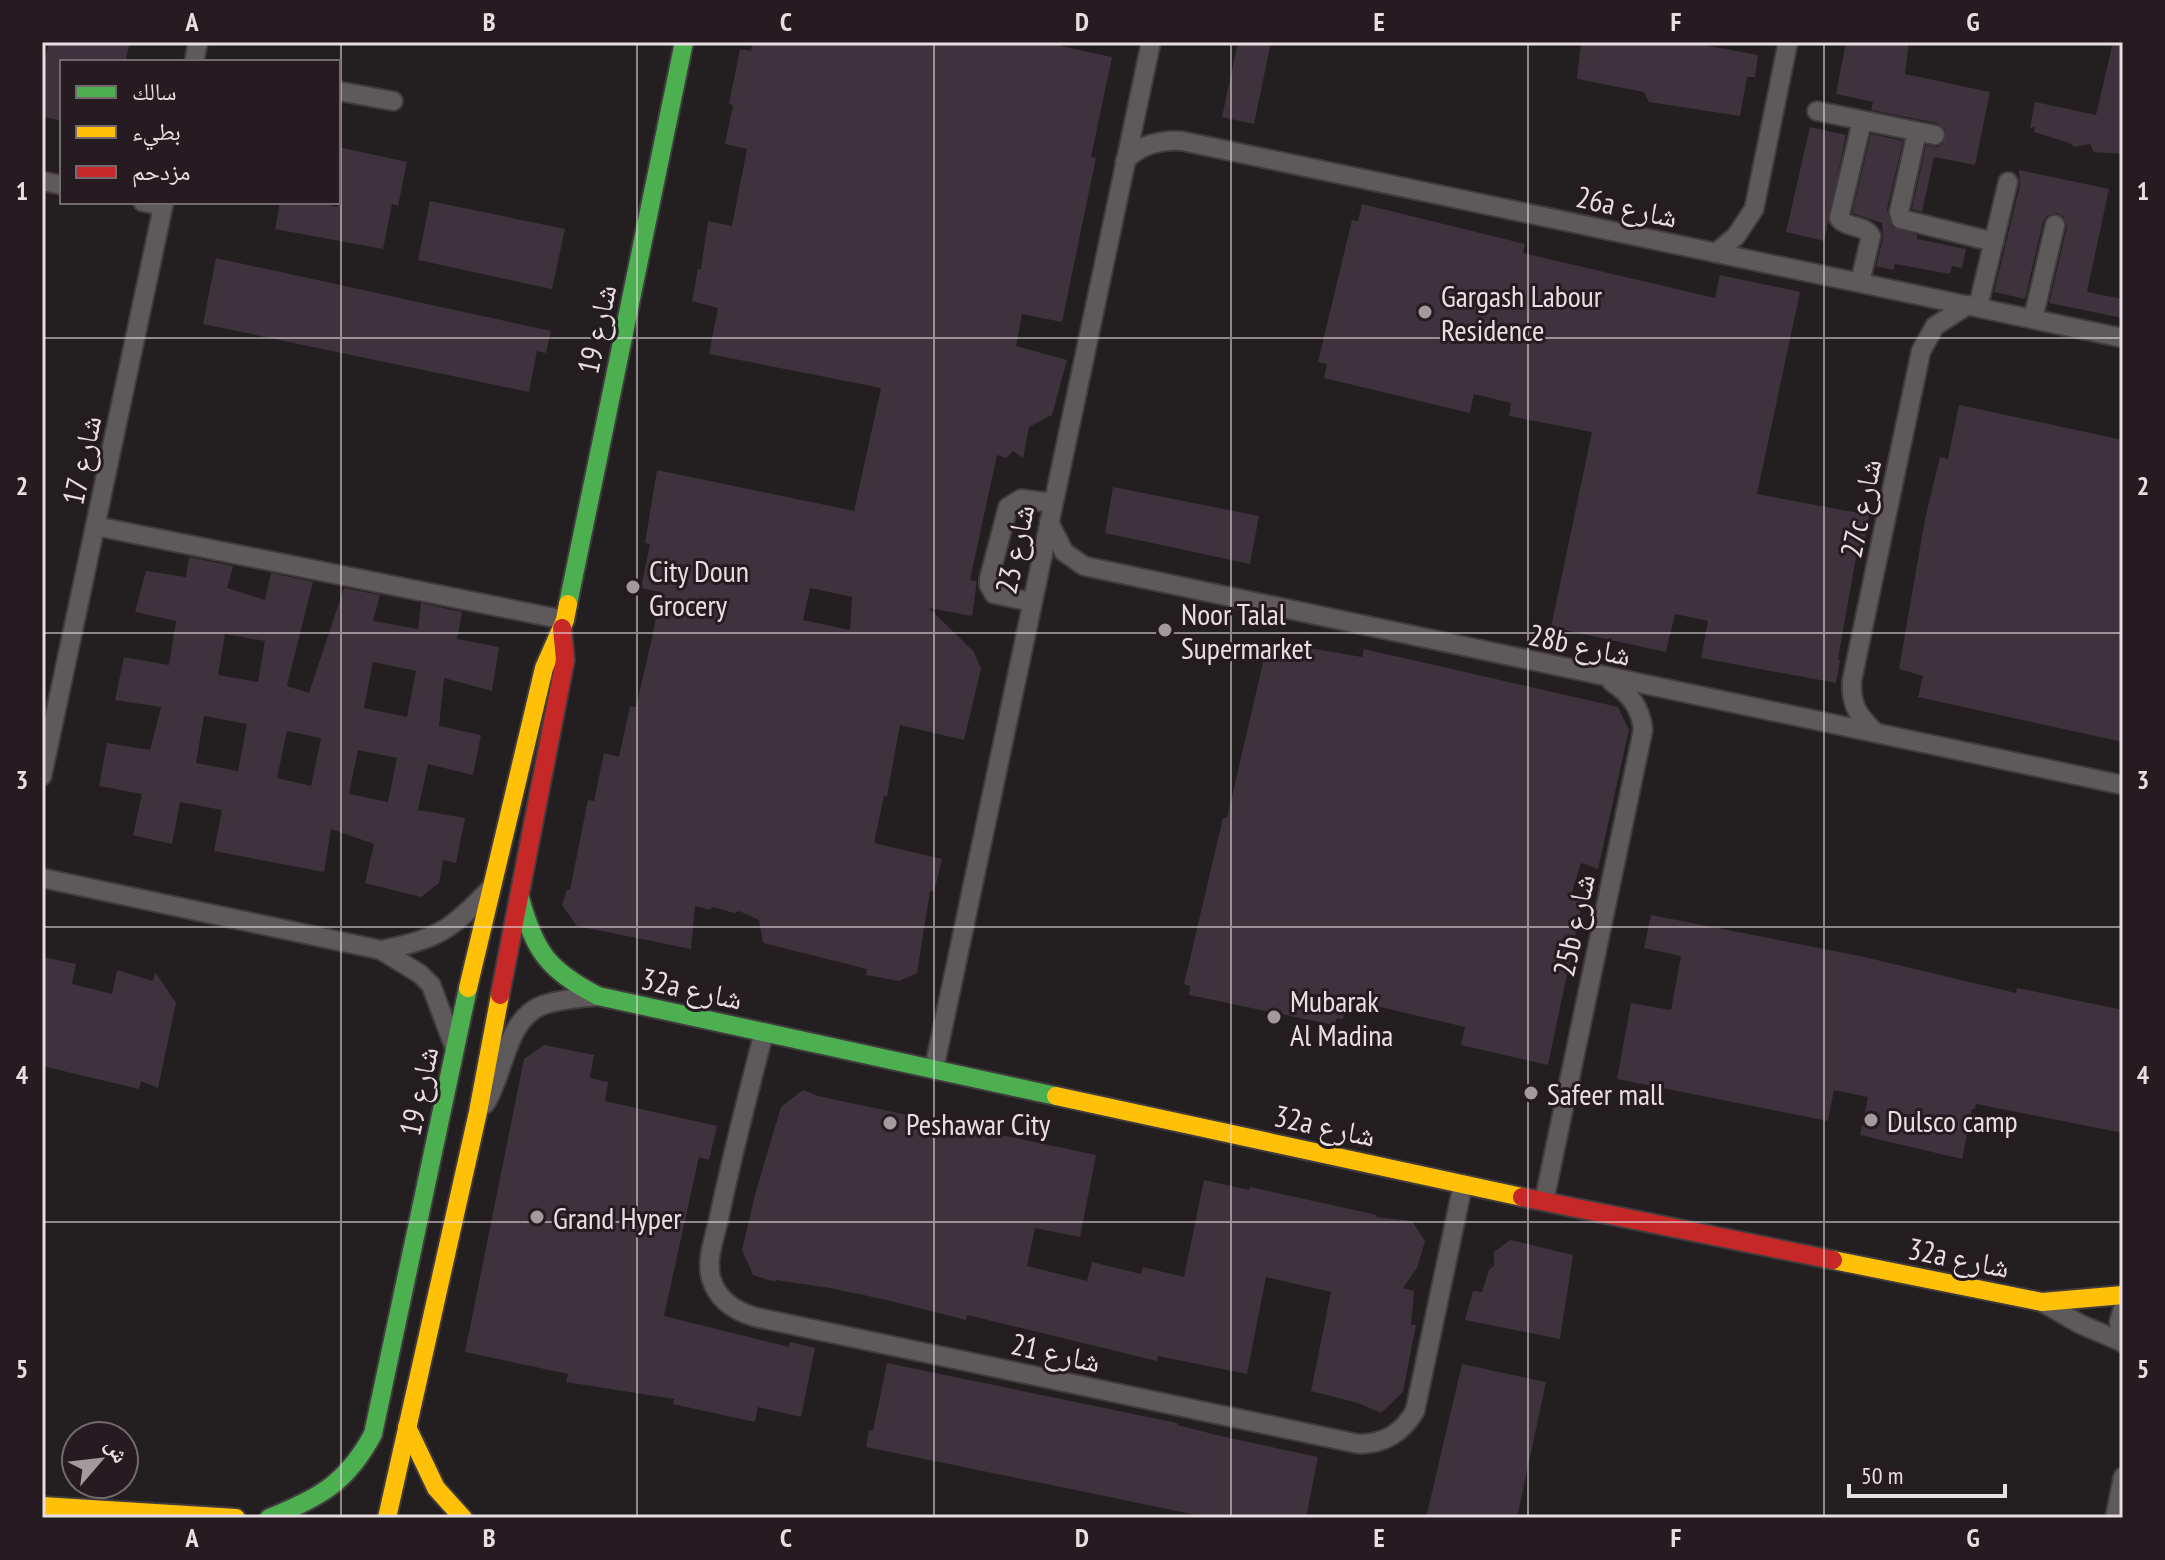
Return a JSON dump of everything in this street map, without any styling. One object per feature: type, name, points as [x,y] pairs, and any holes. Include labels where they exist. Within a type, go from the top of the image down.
[{"type":"street","name":"شارع 19","points":[[269,1518],[321,1496],[334,1486],[357,1462],[373,1434],[491,888],[544,668],[563,624],[684,42]]},
{"type":"street","name":"شارع 23","points":[[934,1069],[1151,42]]},
{"type":"street","points":[[1716,253],[1736,236],[1754,209],[1788,42]]},
{"type":"street","points":[[340,91],[393,101]]},
{"type":"street","points":[[1817,111],[1926,134],[1899,212],[1901,219],[1994,242]]},
{"type":"street","points":[[1860,282],[1871,236],[1839,218],[1862,121]]},
{"type":"street","name":"26a شارع","points":[[1125,161],[1132,153],[1155,143],[1182,141],[2123,338]]},
{"type":"street","points":[[1973,306],[1994,242],[2008,182]]},
{"type":"street","name":"شارع 17","points":[[42,776],[163,204]]},
{"type":"street","points":[[2033,319],[2055,225]]},
{"type":"street","name":"27c شارع","points":[[1877,734],[1859,717],[1854,707],[1852,680],[1921,351],[1935,326],[1973,306]]},
{"type":"street","points":[[1032,602],[999,596],[991,590],[989,579],[1008,507],[1021,499],[1051,513]]},
{"type":"street","name":"28b شارع","points":[[1051,513],[1064,552],[1084,566],[2123,785]]},
{"type":"street","points":[[95,526],[563,624]]},
{"type":"street","name":"شارع 19","points":[[387,1518],[478,1112],[565,660],[563,624]]},
{"type":"street","name":"25b شارع","points":[[1544,1201],[1643,730],[1639,711],[1632,700],[1624,690],[1602,677]]},
{"type":"street","points":[[42,878],[381,950],[426,979],[440,1004],[455,1048]]},
{"type":"street","points":[[381,950],[420,943],[441,933],[462,918],[491,888]]},
{"type":"street","name":"32a شارع","points":[[520,898],[529,930],[548,960],[564,977],[598,996],[1463,1184],[2042,1302],[2123,1295]]},
{"type":"street","name":"32a شارع","points":[[478,1112],[493,1093],[517,1029],[530,1013],[543,1005],[598,996]]},
{"type":"street","name":"شارع 21","points":[[764,1032],[731,1159],[710,1267],[710,1277],[719,1296],[734,1309],[755,1317],[1359,1444],[1380,1442],[1400,1431],[1415,1411],[1463,1184]]},
{"type":"street","name":"32a شارع","points":[[2042,1302],[2080,1324],[2123,1342]]},
{"type":"street","points":[[2123,1309],[2119,1322],[2123,1342]]},
{"type":"street","points":[[407,1427],[439,1494],[463,1518]]},
{"type":"street","points":[[2115,1518],[2123,1477]]},
{"type":"street","points":[[42,1506],[236,1518]]},
{"type":"building","points":[[49,42],[130,42],[126,60],[60,60],[60,120],[42,116],[42,70]]},
{"type":"building","points":[[753,42],[1062,42],[1061,46],[1112,57],[1091,157],[1096,158],[1062,322],[1022,314],[1016,346],[1067,360],[1052,415],[1029,427],[1023,458],[1013,451],[1006,458],[997,455],[970,580],[977,581],[972,616],[929,608],[974,652],[981,669],[964,740],[900,725],[887,796],[884,796],[874,843],[942,859],[934,892],[930,891],[917,973],[899,981],[866,975],[867,969],[763,943],[759,920],[739,911],[734,913],[695,906],[691,949],[577,926],[562,905],[567,889],[570,890],[588,800],[594,801],[604,753],[619,757],[630,706],[636,707],[652,638],[661,592],[641,588],[650,544],[645,543],[657,470],[854,511],[881,388],[709,354],[718,308],[692,301],[698,269],[701,269],[708,221],[732,226],[747,149],[725,144],[733,105],[729,104],[740,49],[751,51]],"holes":[[[810,588],[852,597],[850,630],[803,620]]]},
{"type":"building","points":[[1238,42],[1271,42],[1254,124],[1222,117]]},
{"type":"building","points":[[1581,42],[1687,42],[1758,55],[1755,77],[1747,77],[1740,116],[1649,102],[1644,92],[1577,79]]},
{"type":"building","points":[[1846,42],[1909,42],[1905,74],[1990,92],[1975,165],[1934,157],[1922,212],[1912,209],[1926,145],[1938,147],[1943,143],[1946,130],[1937,123],[1871,110],[1873,102],[1836,94]]},
{"type":"building","points":[[2113,42],[2123,42],[2123,154],[2094,152],[2090,144],[2073,147],[2072,144],[2034,132],[2035,127],[2030,128],[2035,102],[2096,115]]},
{"type":"building","points":[[1810,127],[1846,135],[1824,241],[1786,232]]},
{"type":"building","points":[[1871,134],[1903,141],[1887,209],[1892,227],[1917,235],[1917,239],[1966,249],[1962,268],[1952,266],[1950,274],[1895,264],[1893,270],[1876,266],[1883,239],[1882,223],[1852,213]]},
{"type":"building","points":[[340,147],[407,162],[398,206],[392,204],[383,249],[275,229],[280,204],[338,207]]},
{"type":"building","points":[[2019,170],[2109,189],[2087,292],[2123,299],[2123,318],[2049,303],[2067,227],[2064,217],[2057,213],[2047,216],[2043,222],[2025,299],[1994,292],[2020,185]]},
{"type":"building","points":[[430,201],[565,229],[552,289],[418,260]]},
{"type":"building","points":[[1362,204],[1525,244],[1523,253],[1715,298],[1720,275],[1800,292],[1757,494],[1869,515],[1863,547],[1858,546],[1836,683],[1701,658],[1708,621],[1675,614],[1666,652],[1551,627],[1592,432],[1509,416],[1511,403],[1474,394],[1470,413],[1324,378],[1327,364],[1318,362],[1352,220],[1358,221]]},
{"type":"building","points":[[216,258],[551,331],[546,353],[537,351],[529,392],[203,324]]},
{"type":"building","points":[[1959,405],[2123,440],[2123,742],[1918,697],[1923,676],[1899,669],[1925,519],[1940,457],[1948,459]]},
{"type":"building","points":[[1113,487],[1259,516],[1250,564],[1105,533]]},
{"type":"building","points":[[189,557],[233,566],[227,588],[265,600],[271,573],[313,582],[287,686],[309,693],[344,588],[380,595],[373,621],[418,629],[421,603],[462,612],[457,639],[499,647],[492,691],[444,678],[439,726],[481,735],[473,775],[428,764],[418,810],[465,818],[456,863],[443,860],[439,883],[421,897],[365,883],[374,844],[331,829],[324,872],[214,851],[222,810],[180,802],[172,844],[133,835],[142,794],[99,786],[107,743],[150,750],[161,707],[115,700],[124,657],[169,665],[176,621],[135,612],[146,571],[186,577]],"holes":[[[225,634],[265,641],[258,682],[218,675]],[[373,662],[416,671],[407,717],[364,708]],[[204,716],[247,724],[238,771],[196,763]],[[287,731],[321,738],[311,786],[277,778]],[[358,750],[397,758],[388,802],[349,794]]]},
{"type":"building","points":[[1268,641],[1362,657],[1364,649],[1618,707],[1629,730],[1598,869],[1581,863],[1571,895],[1583,898],[1548,1065],[1461,1045],[1465,1027],[1347,999],[1343,1019],[1337,1018],[1334,1025],[1189,995],[1190,986],[1184,984]]},
{"type":"building","points":[[1651,915],[1860,956],[2016,993],[2017,988],[2123,1010],[2123,1133],[1976,1104],[1972,1109],[1962,1159],[1860,1135],[1868,1097],[1834,1090],[1828,1121],[1617,1079],[1631,1003],[1671,1010],[1681,956],[1644,948]]},
{"type":"building","points":[[42,957],[76,964],[72,984],[112,994],[117,970],[153,981],[155,972],[176,1003],[158,1088],[141,1081],[139,1089],[42,1066]]},
{"type":"building","points":[[544,1045],[594,1055],[590,1078],[608,1082],[605,1101],[717,1126],[709,1160],[699,1157],[664,1316],[789,1347],[790,1342],[815,1348],[801,1417],[758,1407],[755,1422],[673,1404],[674,1399],[566,1382],[568,1374],[465,1352],[524,1059]]},
{"type":"building","points":[[803,1090],[818,1096],[1096,1155],[1080,1237],[1035,1228],[1027,1266],[1087,1281],[1092,1262],[1141,1274],[1143,1267],[1184,1277],[1204,1180],[1249,1190],[1250,1187],[1376,1217],[1412,1221],[1425,1241],[1417,1268],[1403,1288],[1414,1291],[1411,1325],[1416,1325],[1403,1392],[1381,1413],[1358,1403],[1311,1391],[1331,1292],[1266,1277],[1247,1374],[1158,1356],[1157,1361],[967,1315],[966,1320],[830,1288],[775,1282],[753,1275],[742,1250],[756,1191],[781,1107]]},
{"type":"building","points":[[1510,1240],[1573,1255],[1560,1339],[1465,1320],[1473,1291],[1482,1292],[1489,1270],[1494,1266],[1494,1252]]},
{"type":"building","points":[[887,1363],[1177,1423],[1318,1457],[1306,1518],[1211,1518],[866,1447],[869,1430],[873,1431]]},
{"type":"building","points":[[1462,1364],[1546,1382],[1517,1518],[1426,1518]]},
{"type":"traffic: fast","points":[[568,604],[684,42]]},
{"type":"traffic: fast","points":[[520,898],[531,932],[546,958],[567,977],[598,996],[1056,1096]]},
{"type":"traffic: fast","points":[[269,1518],[330,1487],[353,1465],[373,1434],[468,988]]},
{"type":"traffic: slow","points":[[468,988],[544,668],[565,620],[568,604]]},
{"type":"traffic: slow","points":[[387,1518],[478,1112],[500,995]]},
{"type":"traffic: slow","points":[[1056,1096],[1522,1197]]},
{"type":"traffic: slow","points":[[1833,1260],[2042,1302],[2123,1295]]},
{"type":"traffic: slow","points":[[407,1427],[436,1488],[463,1518]]},
{"type":"traffic: slow","points":[[42,1506],[236,1518]]},
{"type":"traffic: jam","points":[[500,995],[565,660],[562,628]]},
{"type":"traffic: jam","points":[[1522,1197],[1833,1260]]},
{"type":"place","name":"Gargash Labour Residence","points":[[1425,312]]},
{"type":"place","name":"City Doun Grocery","points":[[633,587]]},
{"type":"place","name":"Noor Talal Supermarket","points":[[1165,630]]},
{"type":"place","name":"Mubarak Al Madina","points":[[1274,1017]]},
{"type":"place","name":"Safeer mall","points":[[1531,1093]]},
{"type":"place","name":"Dulsco camp","points":[[1871,1120]]},
{"type":"place","name":"Peshawar City","points":[[890,1123]]},
{"type":"place","name":"Grand Hyper","points":[[537,1217]]}]
